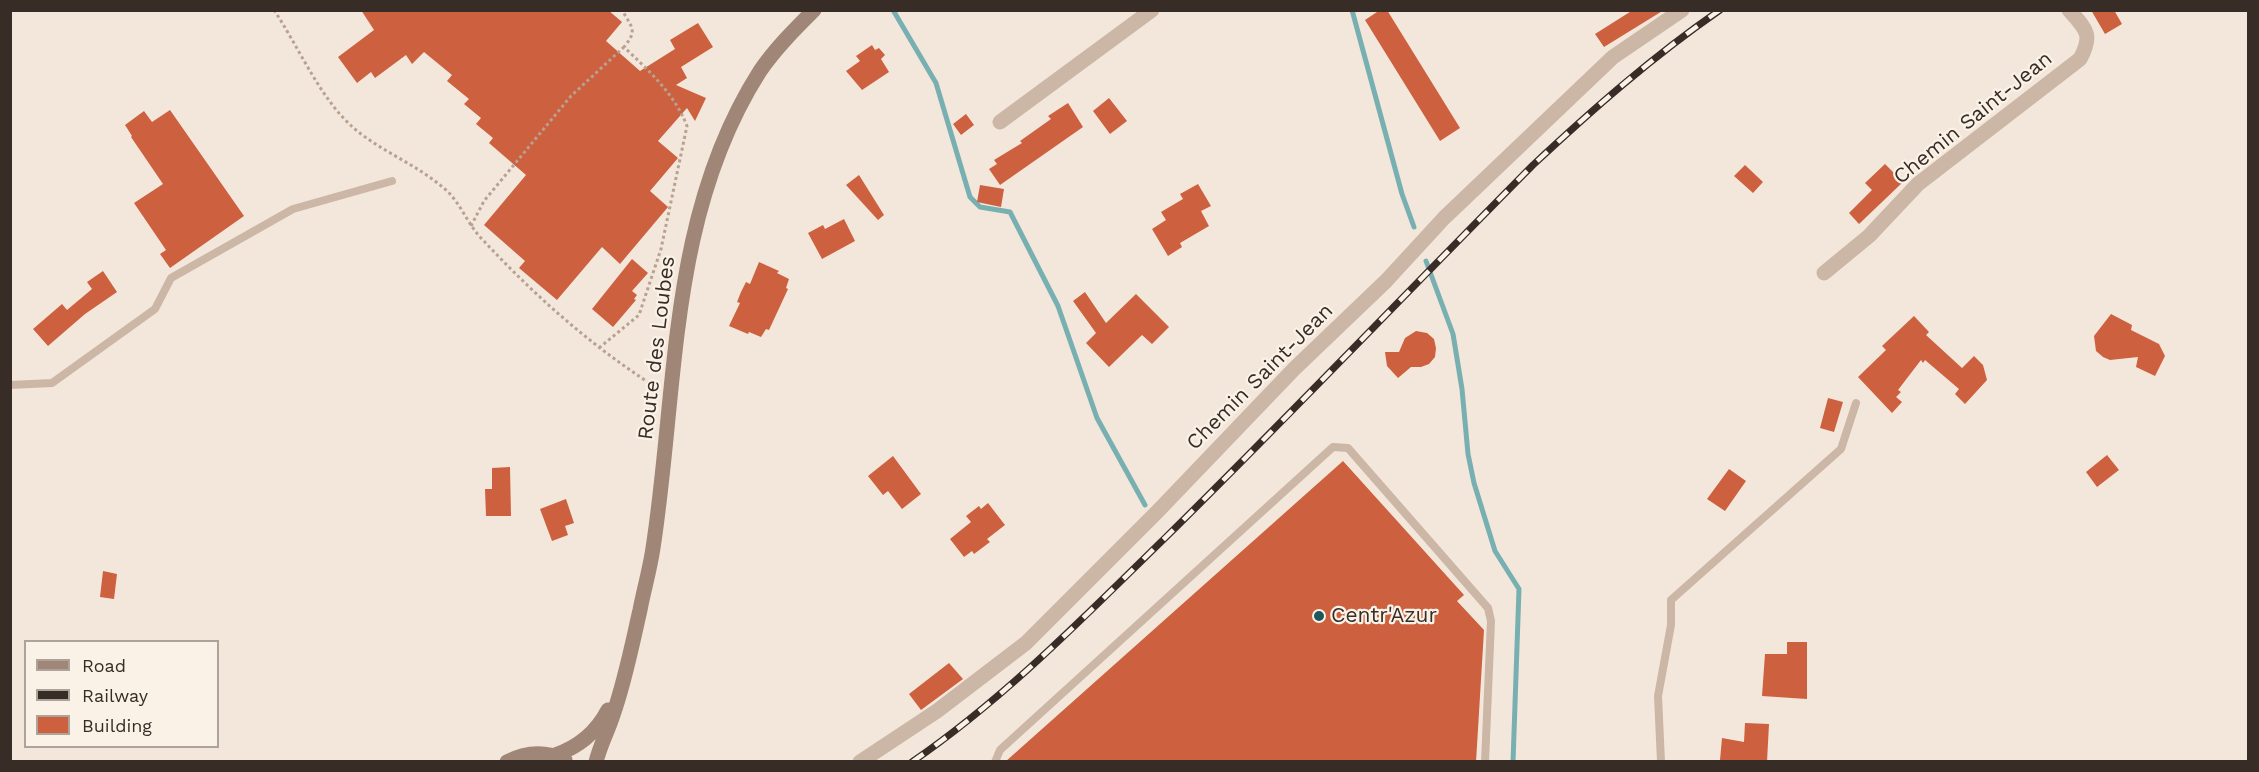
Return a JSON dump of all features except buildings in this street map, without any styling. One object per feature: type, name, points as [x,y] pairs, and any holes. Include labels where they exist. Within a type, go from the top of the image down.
[{"type":"main road","name":"Route des Loubes","points":[[596,762],[621,686],[653,549],[680,298],[705,190],[736,112],[761,69],[814,10]]},
{"type":"main road","name":"Route des Loubes","points":[[562,758],[595,730],[606,715],[621,686]]},
{"type":"main road","points":[[507,762],[523,755],[539,753],[562,758]]},
{"type":"street","points":[[1000,122],[1152,10]]},
{"type":"street","name":"Chemin Saint-Jean","points":[[860,762],[937,711],[1026,643],[1157,512],[1294,369],[1386,281],[1453,210],[1613,57],[1682,10]]},
{"type":"street","name":"Chemin Saint-Jean","points":[[1824,273],[1869,236],[1918,184],[2080,59],[2088,43],[2085,28],[2069,10]]},
{"type":"lane","points":[[10,386],[51,383],[155,309],[171,278],[292,209],[392,181]]},
{"type":"lane","points":[[1661,762],[1658,696],[1671,625],[1671,600],[1841,449],[1856,403]]},
{"type":"lane","points":[[995,762],[1000,750],[1333,447],[1348,448],[1488,608],[1491,621],[1485,762]]},
{"type":"path","points":[[274,10],[341,116],[358,132],[408,163],[447,192],[471,226],[509,268],[555,312],[616,362],[671,397]]},
{"type":"path","points":[[471,226],[484,201],[571,96],[633,36],[633,30],[622,10]]},
{"type":"path","points":[[599,348],[639,315],[661,249],[687,126],[679,107],[663,85],[624,47]]},
{"type":"waterway","points":[[893,10],[936,83],[970,197],[980,207],[1010,212],[1058,306],[1097,418],[1145,505]]},
{"type":"waterway","points":[[1352,10],[1402,194],[1414,227]]},
{"type":"waterway","points":[[1426,261],[1453,334],[1462,389],[1468,454],[1474,483],[1495,551],[1519,589],[1513,762]]},
{"type":"railway","points":[[912,762],[979,711],[1073,628],[1256,447],[1533,165],[1623,84],[1720,10]]},
{"type":"place","name":"Centr'Azur","points":[[1319,616]]}]
